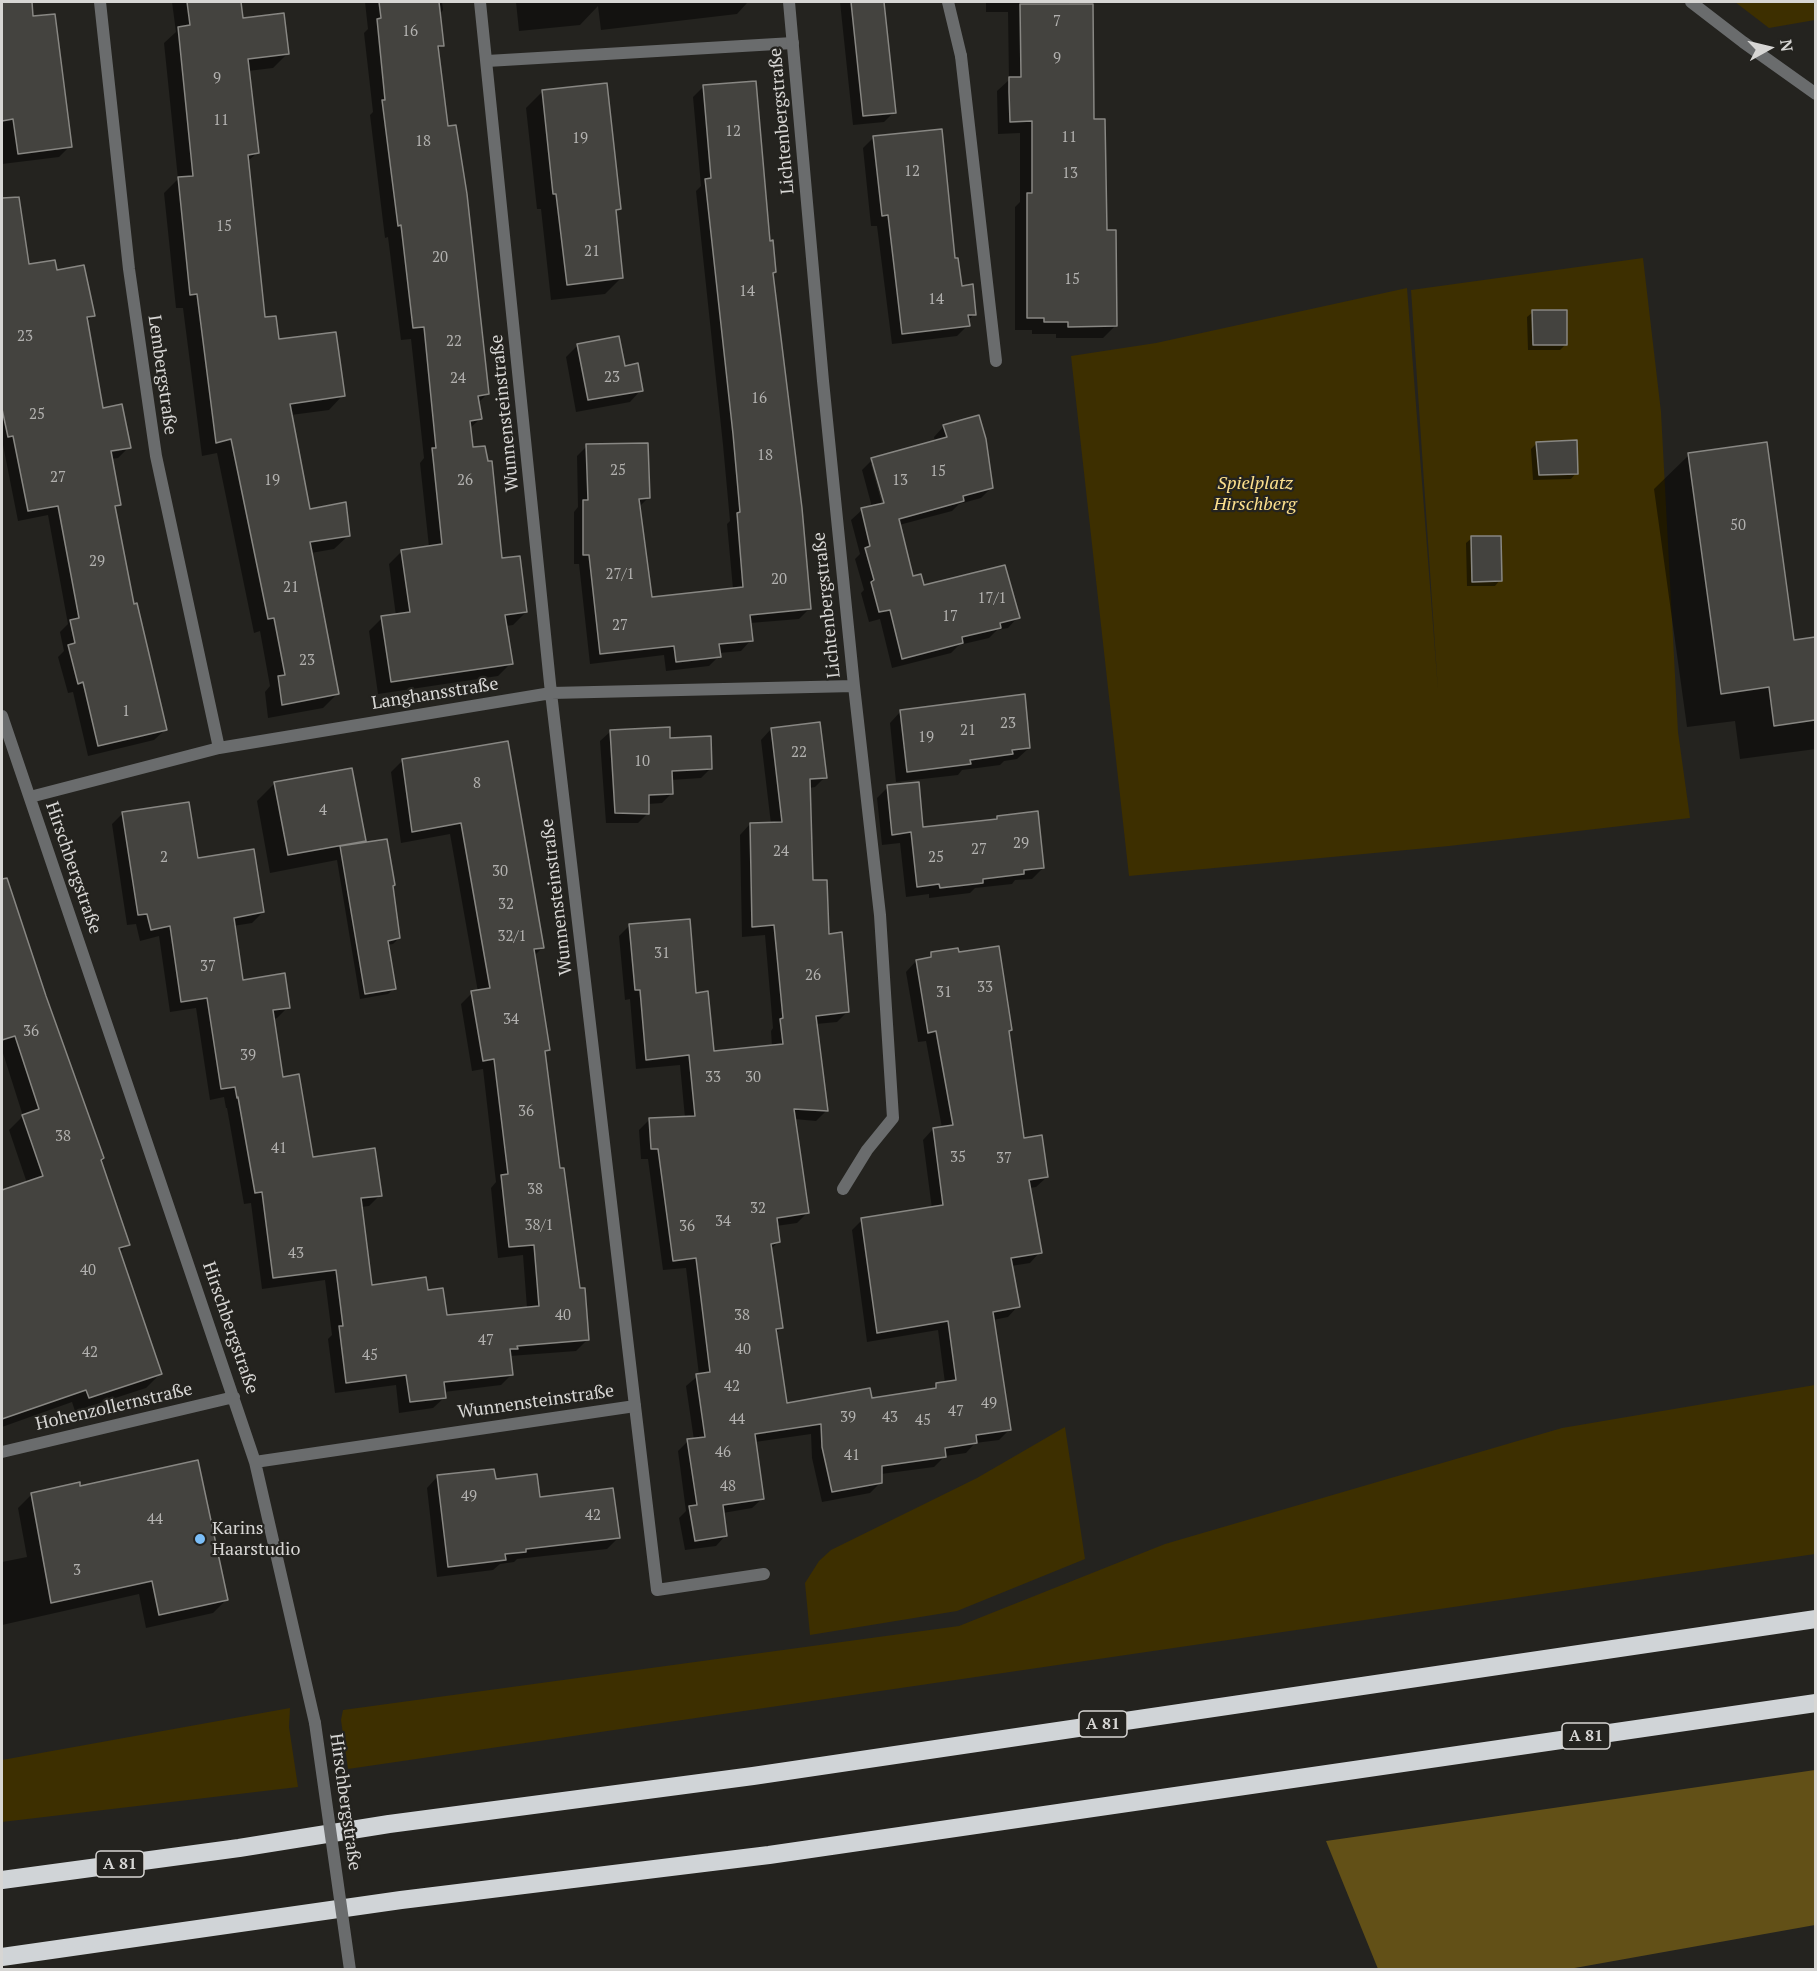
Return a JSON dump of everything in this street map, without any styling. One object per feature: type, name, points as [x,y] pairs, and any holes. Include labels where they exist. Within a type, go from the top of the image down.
[{"type":"highway","name":"A 81","points":[[2,1880],[239,1848],[400,1822],[753,1776],[1815,1619]]},
{"type":"highway","name":"A 81","points":[[2,1957],[401,1900],[769,1855],[1815,1703]]},
{"type":"street","name":"Lembergstraße","points":[[100,2],[129,269],[156,456],[219,748]]},
{"type":"street","name":"Wunnensteinstraße","points":[[255,1462],[634,1406],[551,693],[480,2]]},
{"type":"street","name":"Lichtenbergstraße","points":[[789,2],[823,381],[880,915],[893,1118],[867,1150],[843,1189]]},
{"type":"street","points":[[948,2],[961,56],[996,361]]},
{"type":"street","points":[[1692,2],[1815,94]]},
{"type":"street","points":[[487,61],[793,43]]},
{"type":"street","name":"Langhansstraße","points":[[30,797],[219,748],[551,693],[854,686]]},
{"type":"street","name":"Hirschbergstraße","points":[[2,716],[255,1462],[315,1723],[350,1970]]},
{"type":"street","name":"Hohenzollernstraße","points":[[2,1452],[234,1397]]},
{"type":"street","points":[[634,1406],[657,1590],[764,1574]]},
{"type":"green space","points":[[1735,2],[1815,2],[1815,20],[1769,28]]},
{"type":"green space","name":"Spielplatz Hirschberg","points":[[1643,258],[1661,412],[1678,732],[1690,818],[1449,846],[1129,876],[1071,356],[1156,343],[1407,288],[1438,690],[1411,290]]},
{"type":"green space","points":[[1815,1385],[1815,1554],[348,1769],[341,1720],[343,1710],[959,1626],[1165,1544],[1562,1428]]},
{"type":"green space","points":[[1065,1427],[1085,1559],[957,1611],[810,1635],[805,1583],[819,1561],[831,1550],[977,1478]]},
{"type":"green space","points":[[290,1708],[289,1727],[298,1787],[2,1822],[2,1760]]},
{"type":"shaded area","points":[[1815,1770],[1815,1925],[1569,1969],[1378,1969],[1326,1841]]},
{"type":"building","points":[[2,2],[32,2],[33,16],[55,14],[72,147],[18,154],[13,119],[2,121]]},
{"type":"building","points":[[187,2],[241,2],[243,18],[284,13],[289,54],[248,59],[259,153],[248,155],[265,317],[276,316],[279,339],[336,332],[345,396],[290,404],[310,509],[346,502],[350,536],[310,542],[339,694],[282,705],[278,676],[285,675],[274,618],[268,619],[231,439],[216,443],[197,294],[190,295],[178,177],[193,176],[178,27],[190,25]]},
{"type":"building","points":[[379,2],[439,2],[444,46],[438,46],[448,126],[456,125],[467,194],[489,394],[478,396],[482,419],[470,421],[473,447],[485,446],[488,461],[492,461],[502,558],[520,556],[527,612],[505,615],[513,664],[391,682],[381,616],[410,612],[401,550],[442,544],[432,448],[436,448],[424,327],[413,328],[401,225],[398,226],[382,100],[385,100],[377,19],[381,18]]},
{"type":"building","points":[[851,2],[884,2],[896,113],[863,116]]},
{"type":"building","points":[[1020,4],[1093,4],[1094,119],[1105,119],[1107,230],[1116,230],[1117,326],[1068,327],[1068,322],[1044,322],[1044,318],[1027,318],[1027,193],[1032,193],[1032,121],[1010,122],[1009,92],[1009,77],[1021,77]]},
{"type":"building","points":[[756,81],[770,241],[773,240],[776,272],[773,273],[802,508],[811,609],[750,615],[753,641],[719,644],[721,657],[676,662],[674,646],[600,654],[589,555],[583,555],[583,500],[588,500],[586,444],[648,443],[650,498],[639,499],[652,597],[743,587],[737,513],[740,512],[733,434],[705,179],[711,178],[703,85]]},
{"type":"building","points":[[607,83],[621,209],[616,210],[623,278],[567,285],[556,194],[553,194],[542,90]]},
{"type":"building","points":[[942,129],[955,258],[958,258],[962,286],[973,284],[976,315],[968,315],[970,326],[902,334],[888,215],[882,216],[873,136]]},
{"type":"building","points":[[19,197],[29,264],[55,260],[57,270],[84,265],[95,316],[87,317],[103,408],[122,404],[131,448],[111,451],[121,505],[115,506],[134,604],[137,603],[167,730],[98,746],[83,682],[78,684],[68,645],[75,643],[70,620],[79,618],[58,506],[28,511],[13,436],[8,437],[2,409],[2,198]]},
{"type":"building","points":[[1532,310],[1567,310],[1567,345],[1533,345]]},
{"type":"building","points":[[619,336],[625,366],[638,363],[643,391],[588,400],[577,344]]},
{"type":"building","points":[[979,415],[986,439],[993,488],[963,496],[964,501],[899,519],[913,576],[921,574],[924,585],[1005,565],[1020,618],[1000,623],[1001,628],[962,637],[963,643],[902,659],[890,610],[879,612],[871,582],[874,580],[865,548],[870,546],[861,508],[884,503],[871,458],[947,437],[943,425]]},
{"type":"building","points":[[1577,440],[1578,474],[1539,475],[1536,442]]},
{"type":"building","points":[[1767,442],[1794,640],[1815,637],[1815,720],[1774,726],[1769,687],[1721,694],[1688,453]]},
{"type":"building","points":[[1471,536],[1501,536],[1502,581],[1472,582]]},
{"type":"building","points":[[1025,694],[1030,748],[1012,750],[1013,754],[970,760],[971,764],[907,772],[900,710]]},
{"type":"building","points":[[820,722],[827,778],[810,779],[813,880],[827,880],[829,934],[842,932],[849,1012],[816,1016],[828,1111],[794,1109],[809,1213],[777,1218],[780,1242],[771,1244],[783,1328],[776,1329],[787,1403],[870,1388],[872,1398],[936,1388],[936,1383],[956,1380],[948,1321],[877,1333],[861,1218],[943,1205],[933,1128],[953,1125],[936,1031],[928,1033],[916,960],[931,957],[931,952],[958,948],[959,952],[999,946],[1012,1030],[1009,1031],[1024,1138],[1042,1135],[1048,1177],[1029,1180],[1042,1253],[1011,1258],[1020,1307],[993,1312],[1011,1430],[976,1435],[977,1443],[945,1448],[946,1457],[882,1466],[882,1483],[832,1492],[822,1447],[821,1424],[755,1434],[764,1499],[723,1505],[727,1536],[695,1541],[689,1506],[697,1505],[687,1439],[705,1437],[696,1374],[710,1372],[696,1258],[673,1261],[658,1149],[651,1149],[649,1118],[695,1116],[689,1055],[646,1060],[640,990],[635,990],[629,924],[690,919],[696,993],[708,991],[714,1051],[783,1044],[780,1019],[783,1018],[774,925],[752,927],[750,823],[782,822],[771,728]]},
{"type":"building","points":[[670,727],[670,738],[711,736],[712,769],[672,771],[673,794],[649,795],[649,814],[615,813],[610,730]]},
{"type":"building","points":[[508,741],[544,948],[534,949],[550,1050],[545,1051],[560,1168],[564,1168],[580,1288],[585,1288],[589,1340],[517,1346],[518,1349],[510,1349],[513,1375],[444,1382],[446,1398],[410,1402],[406,1375],[346,1383],[339,1326],[343,1326],[336,1270],[273,1278],[262,1192],[255,1193],[235,1087],[221,1089],[207,998],[181,1002],[170,926],[151,930],[147,914],[138,915],[122,812],[189,802],[198,858],[254,849],[264,912],[234,918],[243,980],[285,973],[290,1008],[273,1010],[283,1077],[299,1074],[313,1157],[375,1148],[382,1196],[361,1198],[372,1285],[426,1277],[428,1290],[443,1288],[447,1315],[539,1306],[534,1245],[509,1247],[501,1175],[508,1174],[494,1059],[483,1061],[471,991],[490,988],[461,823],[412,832],[402,759]]},
{"type":"building","points":[[352,768],[366,841],[288,855],[274,782]]},
{"type":"building","points":[[919,782],[923,827],[997,819],[997,816],[1038,811],[1044,868],[1024,870],[1024,874],[983,879],[983,883],[940,888],[939,884],[917,887],[911,832],[892,835],[887,785]]},
{"type":"building","points":[[387,839],[395,885],[393,886],[400,938],[388,941],[396,989],[365,994],[340,846]]},
{"type":"building","points":[[7,878],[104,1158],[101,1160],[130,1245],[119,1248],[162,1374],[89,1398],[86,1390],[2,1419],[2,1190],[43,1176],[22,1115],[39,1109],[15,1036],[2,1040],[2,879]]},
{"type":"building","points":[[198,1460],[228,1600],[159,1615],[152,1581],[51,1603],[31,1493],[80,1482],[80,1486]]},
{"type":"building","points":[[494,1469],[496,1479],[537,1474],[540,1497],[613,1488],[620,1538],[526,1549],[526,1552],[505,1554],[506,1560],[448,1567],[437,1475]]},
{"type":"place","name":"Karins Haarstudio","points":[[200,1539]]}]
